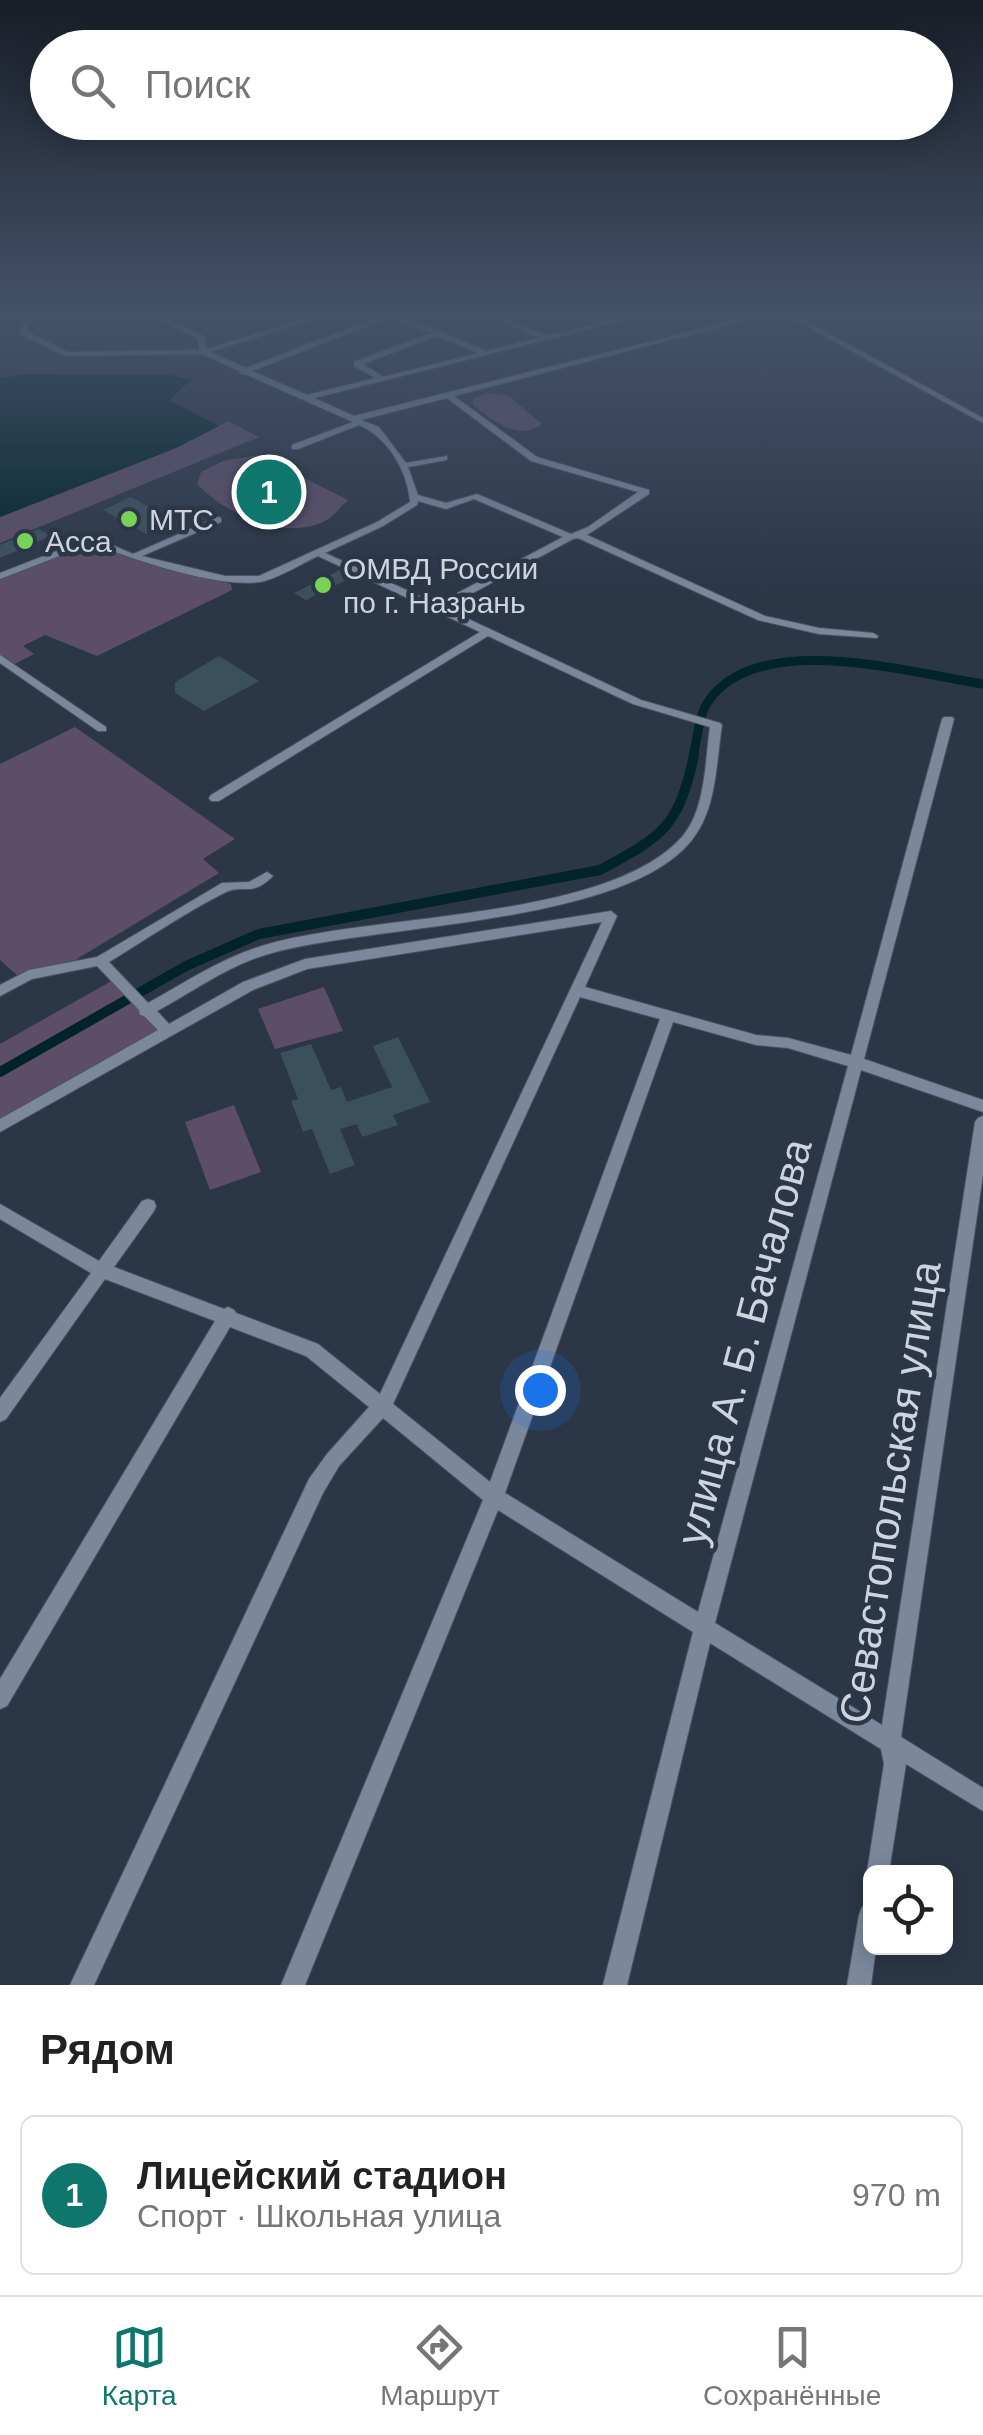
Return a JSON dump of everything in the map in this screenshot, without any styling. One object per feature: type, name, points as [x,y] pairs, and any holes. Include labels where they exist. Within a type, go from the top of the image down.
[{"type":"street","points":[[325,407],[376,429],[392,446],[416,497],[446,506],[474,496],[762,618],[819,631],[873,636]]},
{"type":"street","points":[[295,448],[356,420],[407,407]]},
{"type":"street","points":[[437,608],[576,537],[646,492],[534,459],[463,407]]},
{"type":"street","points":[[958,407],[983,420]]},
{"type":"street","points":[[401,466],[444,458]]},
{"type":"street","points":[[0,576],[94,540],[133,557],[242,580],[269,576],[406,511],[416,497]]},
{"type":"street","points":[[133,557],[218,520]]},
{"type":"street","points":[[141,1007],[272,948],[561,901],[622,883],[672,855],[699,820],[716,724],[637,702],[318,553]]},
{"type":"street","points":[[215,798],[488,632]]},
{"type":"street","points":[[0,658],[102,729]]},
{"type":"street","name":"улица А. Б. Бачалова","points":[[614,1985],[705,1624],[948,720]]},
{"type":"street","points":[[0,972],[6,987],[29,975],[100,960],[226,886],[251,886],[267,876]]},
{"type":"street","points":[[0,1126],[248,986],[305,964],[611,916],[580,991],[384,1404],[333,1460],[316,1486],[82,1985]]},
{"type":"street","points":[[100,960],[168,1032]]},
{"type":"street","points":[[580,991],[668,1017],[855,1062],[983,1106]]},
{"type":"street","points":[[294,1985],[494,1497],[668,1017]]},
{"type":"street","name":"Севастопольская улица","points":[[879,1865],[895,1764],[890,1741],[983,1122]]},
{"type":"street","points":[[0,1413],[99,1269],[148,1206]]},
{"type":"street","points":[[0,1211],[99,1269],[312,1350],[384,1404],[494,1497],[705,1624],[983,1800]]},
{"type":"street","points":[[0,1699],[228,1315]]},
{"type":"street","points":[[859,1985],[864,1955]]},
{"type":"shaded area","points":[[0,407],[182,407],[219,426],[176,448],[0,517]]},
{"type":"shaded area","points":[[475,407],[522,407],[542,424],[523,431],[497,423]]},
{"type":"shaded area","points":[[228,421],[259,437],[0,543],[0,517],[176,448]]},
{"type":"shaded area","points":[[259,455],[348,501],[329,519],[309,526],[275,526],[240,515],[197,484],[201,472],[223,461]]},
{"type":"shaded area","points":[[90,544],[231,584],[232,590],[97,656],[45,635],[23,646],[34,654],[13,665],[0,656],[0,578]]},
{"type":"shaded area","points":[[75,727],[235,839],[203,859],[219,873],[67,965],[18,976],[0,960],[0,764]]},
{"type":"shaded area","points":[[115,979],[168,1032],[0,1126],[0,1044]]},
{"type":"shaded area","points":[[324,987],[343,1031],[275,1049],[258,1009]]},
{"type":"shaded area","points":[[234,1105],[261,1172],[210,1190],[185,1122]]},
{"type":"building","points":[[131,497],[175,521],[146,534],[103,510]]},
{"type":"building","name":"Асса","points":[[39,529],[51,536],[0,558],[0,545]]},
{"type":"building","name":"ОМВД России по г. Назрань","points":[[340,570],[352,577],[306,600],[294,593]]},
{"type":"building","points":[[219,656],[259,681],[204,711],[175,693],[175,682]]},
{"type":"building","points":[[398,1037],[430,1102],[393,1115],[398,1125],[362,1137],[357,1124],[340,1129],[355,1165],[330,1174],[312,1129],[303,1132],[291,1101],[298,1099],[280,1053],[311,1044],[331,1090],[341,1087],[347,1102],[392,1087],[373,1046]]},
{"type":"waterway","points":[[693,757],[706,705],[728,681],[759,667],[795,661],[834,661],[983,684]]},
{"type":"waterway","points":[[0,1072],[186,966],[259,934],[600,870],[639,848],[665,827],[682,799],[694,755]]},
{"type":"place","name":"Лицейский стадион","points":[[269,492]]},
{"type":"place","name":"МТС","points":[[129,519]]},
{"type":"place","name":"Асса","points":[[25,541]]},
{"type":"place","name":"ОМВД России по г. Назрань","points":[[323,585]]}]
